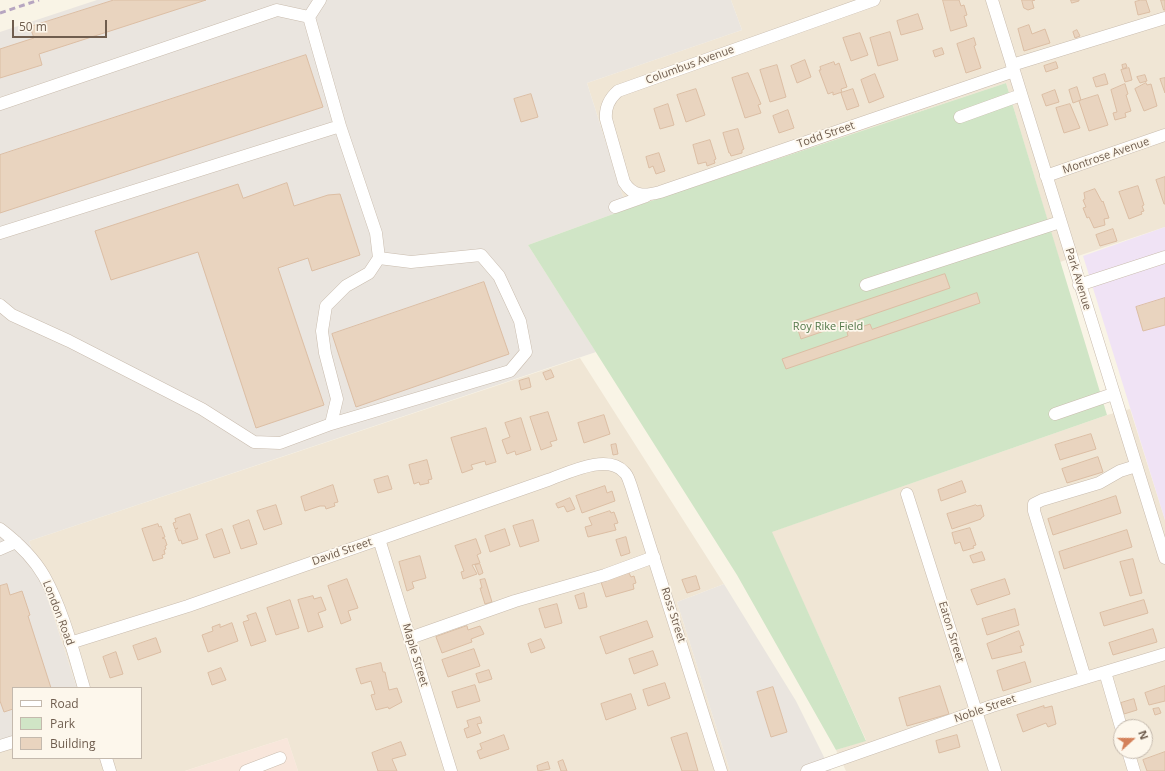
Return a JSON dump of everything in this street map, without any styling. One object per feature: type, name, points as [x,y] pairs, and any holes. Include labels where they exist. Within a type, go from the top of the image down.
[{"type":"street","points":[[320,0],[309,18],[340,126],[376,233],[379,258],[370,273],[346,286],[326,306],[322,331],[337,399],[332,424]]},
{"type":"street","name":"Columbus Avenue","points":[[644,195],[628,189],[624,182],[605,111],[608,103],[614,95],[638,84],[874,0]]},
{"type":"street","name":"Park Avenue","points":[[992,0],[1079,285],[1165,558]]},
{"type":"street","points":[[0,104],[278,10],[309,18]]},
{"type":"street","name":"Todd Street","points":[[615,207],[644,195],[1013,68],[1165,18]]},
{"type":"street","points":[[960,117],[1021,95]]},
{"type":"street","points":[[0,232],[340,126]]},
{"type":"street","name":"Montrose Avenue","points":[[1046,176],[1165,135]]},
{"type":"street","points":[[866,285],[1060,222]]},
{"type":"street","points":[[0,305],[12,315],[69,341],[202,409],[254,442],[280,443],[332,424],[510,371],[526,352],[520,322],[499,276],[481,255],[411,262],[379,258]]},
{"type":"street","points":[[1079,285],[1165,257]]},
{"type":"street","points":[[1055,414],[1113,394]]},
{"type":"street","name":"David Street","points":[[70,643],[188,606],[598,464],[614,465]]},
{"type":"street","name":"Ross Street","points":[[614,465],[624,472],[628,478],[721,771]]},
{"type":"street","points":[[1085,678],[1034,511],[1034,504],[1042,500],[1099,483],[1120,471],[1136,466]]},
{"type":"street","name":"Eaton Street","points":[[907,494],[995,771]]},
{"type":"street","name":"London Road","points":[[0,529],[16,542],[44,575],[58,606],[84,687]]},
{"type":"street","name":"Maple Street","points":[[379,539],[451,771]]},
{"type":"street","points":[[0,549],[16,542]]},
{"type":"street","points":[[410,638],[515,601],[605,575],[654,556]]},
{"type":"street","name":"Noble Street","points":[[807,771],[976,712],[1165,654]]},
{"type":"street","points":[[1105,672],[1119,719]]},
{"type":"street","points":[[0,746],[12,742]]},
{"type":"street","points":[[246,771],[280,758]]},
{"type":"street","points":[[106,759],[110,771]]},
{"type":"street","points":[[1130,759],[1134,771]]},
{"type":"shaded area","points":[[97,0],[731,0],[742,30],[587,83],[627,209],[528,245],[596,352],[29,541],[77,687],[12,687],[12,736],[0,740],[0,32]]},
{"type":"shaded area","points":[[731,0],[1165,0],[1165,227],[1060,262],[1006,83],[627,209],[587,83],[742,30]]},
{"type":"shaded area","points":[[1165,227],[1165,520],[1083,256]]},
{"type":"shaded area","points":[[580,358],[724,584],[677,602],[730,771],[298,771],[287,738],[185,771],[0,771],[0,740],[12,736],[12,759],[142,759],[142,687],[77,687],[29,541]]},
{"type":"shaded area","points":[[1130,409],[1165,520],[1165,771],[846,771],[836,750],[866,740],[771,532],[1107,415]]},
{"type":"shaded area","points":[[724,584],[796,701],[831,771],[730,771],[677,602]]},
{"type":"shaded area","points":[[287,738],[298,771],[185,771]]},
{"type":"green space","name":"Roy Rike Field","points":[[1006,83],[1107,415],[772,532],[866,741],[836,750],[737,575],[528,245],[627,209]]},
{"type":"building","points":[[114,0],[206,0],[39,54],[42,65],[0,78],[0,49],[34,38],[30,27]]},
{"type":"building","points":[[943,0],[959,0],[961,6],[964,5],[967,15],[964,16],[967,26],[951,31]]},
{"type":"building","points":[[1022,0],[1035,0],[1032,1],[1034,8],[1028,10],[1024,8]]},
{"type":"building","points":[[1071,0],[1079,0],[1079,1],[1072,3]]},
{"type":"building","points":[[1146,0],[1150,12],[1138,15],[1135,2]]},
{"type":"building","points":[[1161,0],[1165,0],[1165,10],[1164,10]]},
{"type":"building","points":[[918,14],[923,29],[901,35],[897,21]]},
{"type":"building","points":[[1029,25],[1032,34],[1045,29],[1050,43],[1024,51],[1018,29]]},
{"type":"building","points":[[1077,30],[1080,36],[1075,38],[1073,32]]},
{"type":"building","points":[[890,32],[898,60],[878,66],[870,38]]},
{"type":"building","points":[[860,33],[868,55],[851,61],[843,38]]},
{"type":"building","points":[[974,38],[976,45],[974,46],[981,68],[966,73],[957,44]]},
{"type":"building","points":[[942,48],[944,54],[935,57],[933,51]]},
{"type":"building","points":[[306,55],[323,107],[0,213],[0,155]]},
{"type":"building","points":[[805,60],[811,77],[797,83],[791,66]]},
{"type":"building","points":[[834,62],[835,65],[839,63],[847,87],[841,89],[842,92],[833,95],[833,92],[828,94],[819,70],[821,70],[820,67]]},
{"type":"building","points":[[1056,62],[1058,68],[1046,72],[1044,66]]},
{"type":"building","points":[[1126,64],[1127,67],[1123,69],[1122,65]]},
{"type":"building","points":[[777,65],[786,97],[770,102],[760,70]]},
{"type":"building","points":[[1129,68],[1132,80],[1125,82],[1121,70]]},
{"type":"building","points":[[748,73],[761,104],[758,105],[761,113],[745,118],[732,78]]},
{"type":"building","points":[[875,74],[884,97],[869,103],[861,80]]},
{"type":"building","points":[[1105,74],[1108,84],[1096,87],[1093,78]]},
{"type":"building","points":[[1145,75],[1147,81],[1140,83],[1137,77]]},
{"type":"building","points":[[1165,78],[1165,93],[1160,79]]},
{"type":"building","points":[[1146,83],[1147,85],[1151,84],[1157,106],[1144,111],[1135,89]]},
{"type":"building","points":[[1125,84],[1128,94],[1126,95],[1131,111],[1125,113],[1126,117],[1115,120],[1113,113],[1117,112],[1111,90]]},
{"type":"building","points":[[1077,87],[1081,100],[1073,103],[1069,90]]},
{"type":"building","points":[[696,89],[705,115],[686,122],[677,95]]},
{"type":"building","points":[[853,89],[859,106],[847,110],[841,93]]},
{"type":"building","points":[[1055,90],[1059,102],[1046,106],[1042,95]]},
{"type":"building","points":[[531,94],[538,117],[521,122],[514,99]]},
{"type":"building","points":[[1098,95],[1108,125],[1089,131],[1079,101]]},
{"type":"building","points":[[668,104],[674,125],[660,129],[654,109]]},
{"type":"building","points":[[1070,104],[1080,128],[1064,133],[1056,108]]},
{"type":"building","points":[[788,110],[794,128],[779,133],[773,116]]},
{"type":"building","points":[[738,129],[744,149],[742,150],[742,153],[731,156],[723,133]]},
{"type":"building","points":[[710,140],[716,159],[714,160],[715,163],[707,166],[706,162],[698,164],[693,145]]},
{"type":"building","points":[[659,153],[665,171],[656,174],[653,166],[649,168],[646,157]]},
{"type":"building","points":[[1165,177],[1165,204],[1164,204],[1156,180]]},
{"type":"building","points":[[287,183],[294,206],[328,195],[340,194],[360,255],[312,271],[308,258],[278,268],[324,405],[256,428],[198,252],[111,280],[95,231],[238,184],[243,198]]},
{"type":"building","points":[[1138,186],[1144,205],[1142,206],[1144,211],[1141,212],[1142,214],[1129,219],[1119,192]]},
{"type":"building","points":[[1095,189],[1102,202],[1103,201],[1109,218],[1104,219],[1105,225],[1094,228],[1089,217],[1087,218],[1083,208],[1086,207],[1083,200],[1085,199],[1084,193]]},
{"type":"building","points":[[1113,229],[1117,241],[1100,246],[1096,235]]},
{"type":"building","points":[[945,274],[950,288],[801,339],[796,324]]},
{"type":"building","points":[[484,282],[509,354],[356,407],[332,334]]},
{"type":"building","points":[[977,293],[980,303],[786,369],[782,359],[848,336],[847,332],[870,324],[872,329]]},
{"type":"building","points":[[1165,298],[1165,325],[1143,331],[1136,307]]},
{"type":"building","points":[[551,370],[554,377],[546,380],[543,373]]},
{"type":"building","points":[[529,378],[531,387],[521,390],[519,381]]},
{"type":"building","points":[[548,412],[557,440],[550,442],[552,446],[541,450],[530,417]]},
{"type":"building","points":[[604,415],[610,434],[584,443],[578,423]]},
{"type":"building","points":[[521,418],[531,450],[516,455],[515,451],[507,454],[502,440],[510,437],[505,423]]},
{"type":"building","points":[[486,428],[496,462],[486,465],[485,461],[471,465],[473,469],[462,473],[451,438]]},
{"type":"building","points":[[1091,434],[1096,449],[1060,460],[1055,445]]},
{"type":"building","points":[[616,444],[618,454],[613,455],[611,445]]},
{"type":"building","points":[[1098,457],[1103,472],[1067,483],[1062,469]]},
{"type":"building","points":[[427,460],[432,479],[428,480],[429,483],[420,485],[419,482],[414,484],[409,465]]},
{"type":"building","points":[[388,476],[392,489],[378,493],[374,480]]},
{"type":"building","points":[[962,481],[966,492],[941,501],[938,490]]},
{"type":"building","points":[[333,485],[338,502],[334,503],[335,506],[326,509],[325,506],[320,506],[305,511],[301,497]]},
{"type":"building","points":[[605,486],[607,493],[612,491],[615,501],[582,513],[576,496]]},
{"type":"building","points":[[1116,496],[1121,513],[1053,535],[1048,519]]},
{"type":"building","points":[[570,498],[575,509],[567,512],[564,506],[558,508],[556,504]]},
{"type":"building","points":[[276,505],[282,524],[264,530],[257,511]]},
{"type":"building","points":[[976,505],[981,505],[984,516],[981,519],[952,529],[947,514]]},
{"type":"building","points":[[610,511],[611,513],[614,512],[618,523],[614,524],[616,530],[588,537],[585,527],[592,525],[589,518]]},
{"type":"building","points":[[190,514],[198,539],[182,544],[181,540],[179,541],[175,530],[178,528],[175,529],[173,523],[176,522],[175,519]]},
{"type":"building","points":[[249,520],[257,544],[241,549],[233,526]]},
{"type":"building","points":[[533,520],[539,541],[520,547],[513,526]]},
{"type":"building","points":[[158,524],[159,527],[161,526],[165,537],[162,538],[165,539],[167,545],[165,546],[166,549],[164,550],[165,554],[162,555],[163,558],[153,561],[142,529]]},
{"type":"building","points":[[970,528],[976,545],[973,546],[974,548],[963,551],[960,542],[955,544],[952,533]]},
{"type":"building","points":[[222,529],[230,553],[214,558],[206,535]]},
{"type":"building","points":[[505,529],[510,545],[490,552],[485,536]]},
{"type":"building","points":[[1127,530],[1132,547],[1064,569],[1059,552]]},
{"type":"building","points":[[626,537],[630,553],[621,556],[616,540]]},
{"type":"building","points":[[476,539],[481,553],[477,555],[480,563],[472,565],[477,574],[463,579],[461,572],[464,571],[455,546]]},
{"type":"building","points":[[982,552],[985,560],[973,563],[970,556]]},
{"type":"building","points":[[420,556],[426,578],[412,582],[414,588],[407,591],[399,562]]},
{"type":"building","points":[[1133,559],[1142,593],[1130,596],[1120,562]]},
{"type":"building","points":[[480,564],[483,573],[479,575],[475,565]]},
{"type":"building","points":[[629,573],[631,577],[634,576],[636,583],[633,584],[634,589],[606,597],[601,582]]},
{"type":"building","points":[[696,576],[700,589],[687,593],[682,580]]},
{"type":"building","points":[[347,579],[358,608],[348,611],[351,620],[341,624],[328,586]]},
{"type":"building","points":[[485,579],[492,602],[485,604],[480,588],[482,588],[480,580]]},
{"type":"building","points":[[1005,579],[1010,594],[977,605],[971,590]]},
{"type":"building","points":[[7,584],[10,595],[22,591],[30,615],[28,616],[51,687],[12,687],[12,709],[4,712],[0,701],[0,586]]},
{"type":"building","points":[[584,593],[587,607],[579,609],[575,596]]},
{"type":"building","points":[[313,596],[314,599],[321,597],[326,610],[318,613],[323,627],[308,632],[298,600]]},
{"type":"building","points":[[290,600],[299,628],[276,635],[267,608]]},
{"type":"building","points":[[1144,600],[1148,613],[1104,626],[1100,613]]},
{"type":"building","points":[[557,604],[562,623],[545,628],[539,609]]},
{"type":"building","points":[[1015,609],[1019,625],[987,635],[982,619]]},
{"type":"building","points":[[256,613],[266,641],[251,646],[243,622],[249,620],[247,616]]},
{"type":"building","points":[[647,621],[653,637],[606,654],[600,637]]},
{"type":"building","points":[[232,623],[238,641],[208,652],[202,635],[213,631],[212,627],[220,624],[220,627]]},
{"type":"building","points":[[467,626],[468,630],[480,626],[484,634],[471,639],[472,642],[442,653],[436,637]]},
{"type":"building","points":[[1153,629],[1157,642],[1113,655],[1109,643]]},
{"type":"building","points":[[1019,631],[1024,645],[1020,646],[1022,652],[992,659],[987,644]]},
{"type":"building","points":[[156,638],[161,652],[138,660],[133,646]]},
{"type":"building","points":[[541,639],[545,648],[531,653],[528,644]]},
{"type":"building","points":[[474,649],[480,666],[448,677],[442,660]]},
{"type":"building","points":[[653,651],[658,665],[634,674],[629,659]]},
{"type":"building","points":[[116,652],[123,674],[110,678],[103,657]]},
{"type":"building","points":[[1025,662],[1031,682],[1003,691],[997,671]]},
{"type":"building","points":[[381,663],[383,672],[385,672],[389,690],[397,688],[402,702],[389,709],[388,707],[376,710],[371,695],[375,694],[371,681],[361,684],[356,669]]},
{"type":"building","points":[[221,668],[226,680],[212,685],[208,673]]},
{"type":"building","points":[[489,670],[492,679],[479,683],[476,674]]},
{"type":"building","points":[[665,683],[670,698],[648,706],[643,690]]},
{"type":"building","points":[[475,685],[480,701],[457,708],[452,692]]},
{"type":"building","points":[[940,686],[949,714],[907,726],[899,698]]},
{"type":"building","points":[[1165,686],[1165,701],[1149,705],[1145,693]]},
{"type":"building","points":[[773,687],[787,732],[771,737],[757,692]]},
{"type":"building","points":[[631,694],[636,709],[606,720],[601,704]]},
{"type":"building","points":[[1134,699],[1137,710],[1124,714],[1121,703]]},
{"type":"building","points":[[1044,706],[1044,708],[1052,706],[1056,724],[1048,727],[1046,723],[1023,732],[1017,715]]},
{"type":"building","points":[[1159,708],[1161,713],[1155,715],[1153,709]]},
{"type":"building","points":[[480,717],[482,723],[477,724],[481,733],[467,738],[464,729],[469,727],[467,721]]},
{"type":"building","points":[[687,733],[698,771],[682,771],[671,738]]},
{"type":"building","points":[[504,735],[509,749],[480,759],[477,751],[482,749],[480,744]]},
{"type":"building","points":[[957,735],[960,747],[939,753],[936,741]]},
{"type":"building","points":[[401,742],[406,755],[392,759],[397,771],[378,771],[372,753]]},
{"type":"building","points":[[1165,752],[1165,771],[1147,771],[1143,760],[1153,759],[1153,756]]},
{"type":"building","points":[[563,760],[567,771],[561,771],[558,762]]},
{"type":"building","points":[[548,762],[550,769],[538,771],[537,766]]},
{"type":"railway","points":[[0,13],[39,0]]}]
